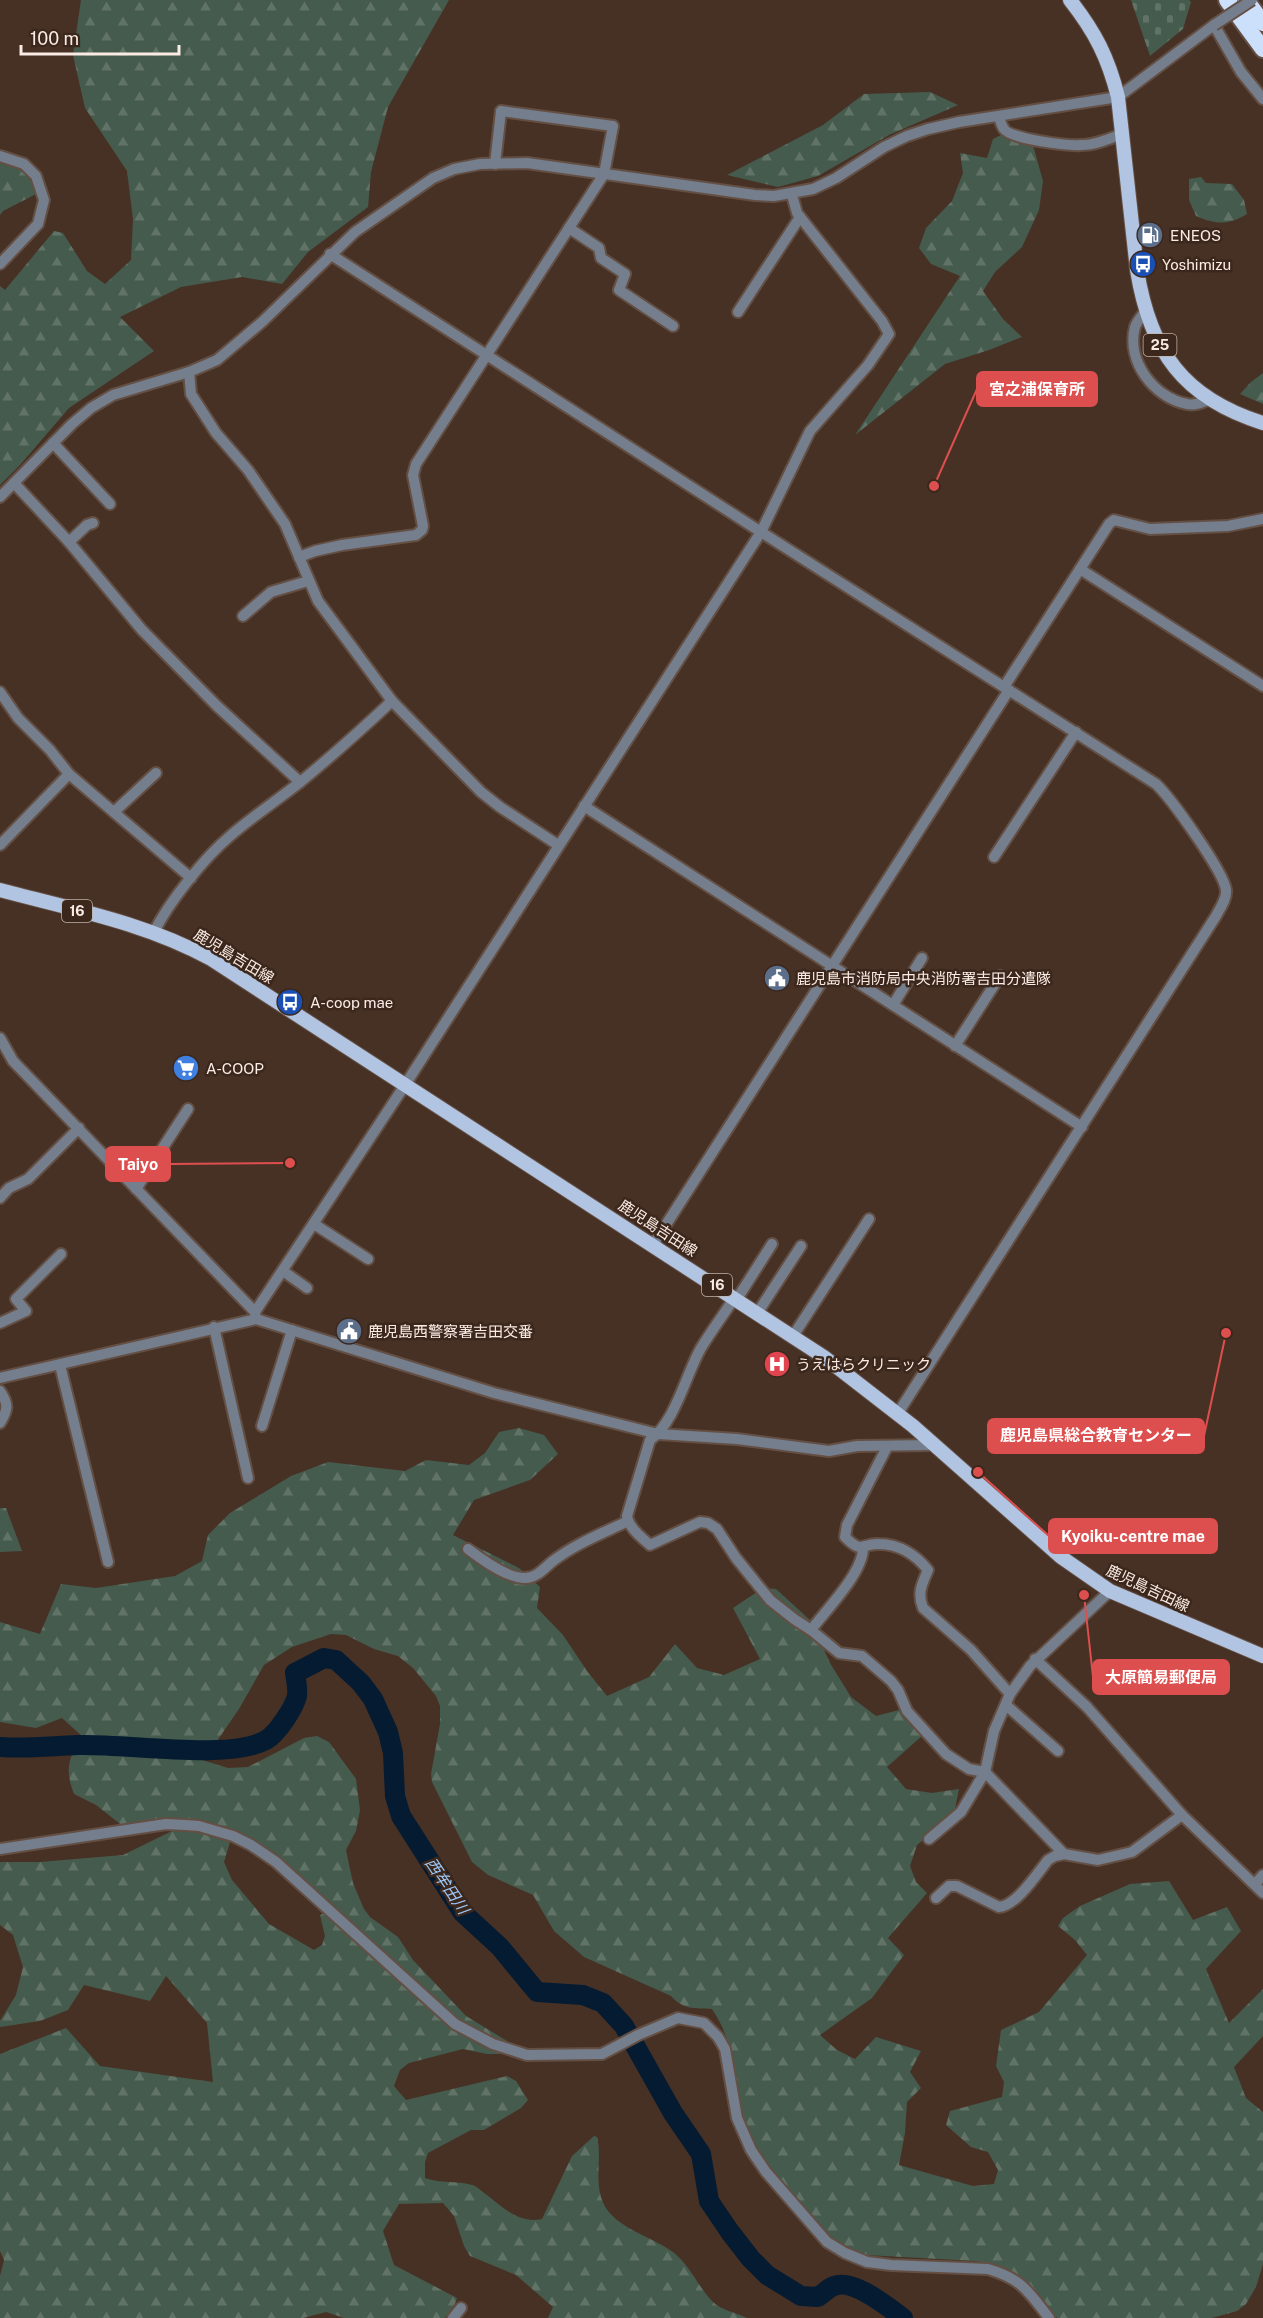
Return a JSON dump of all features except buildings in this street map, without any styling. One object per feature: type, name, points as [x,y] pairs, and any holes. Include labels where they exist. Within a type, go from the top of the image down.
[{"type":"highway","points":[[1227,0],[1263,49]]},
{"type":"highway","points":[[1246,0],[1263,23]]},
{"type":"main road","name":"25","points":[[1070,0],[1093,31],[1105,54],[1118,97],[1137,270],[1145,312],[1157,340],[1176,369],[1191,385],[1210,399],[1263,423]]},
{"type":"main road","name":"鹿児島吉田線","points":[[0,890],[154,932],[189,946],[211,959],[758,1312],[833,1363],[898,1413],[1061,1557],[1110,1591],[1263,1656]]},
{"type":"street","points":[[0,497],[90,408],[113,395],[189,372],[217,360],[239,343],[330,254],[372,218],[433,178],[454,169],[495,164],[527,164],[754,195],[792,195],[813,189],[836,178],[884,147],[907,136],[959,122],[1118,97],[1214,25],[1252,0]]},
{"type":"street","points":[[1214,25],[1241,72],[1263,99]]},
{"type":"street","points":[[299,557],[324,549],[416,534],[422,530],[413,475],[416,464],[604,174],[613,126],[501,111],[495,164]]},
{"type":"street","points":[[999,116],[1004,130],[1011,135],[1060,144],[1082,145],[1104,141],[1122,134]]},
{"type":"street","points":[[0,156],[24,164],[36,176],[44,200],[38,224],[0,264]]},
{"type":"street","points":[[0,1376],[60,1365],[255,1315],[761,532],[810,431],[868,365],[889,334],[882,321],[800,217],[792,195]]},
{"type":"street","points":[[738,312],[800,217]]},
{"type":"street","points":[[569,228],[598,248],[601,258],[625,274],[619,290],[673,326]]},
{"type":"street","points":[[330,254],[1143,775],[1168,795],[1224,880],[1226,894],[1216,916],[898,1413]]},
{"type":"street","points":[[1145,312],[1136,325],[1134,336],[1139,366],[1145,377],[1162,393],[1188,404],[1199,404],[1210,399]]},
{"type":"street","points":[[189,372],[191,394],[216,433],[277,509],[318,602],[392,701],[481,792],[558,845]]},
{"type":"street","points":[[53,443],[110,504]]},
{"type":"street","points":[[14,483],[69,542],[142,630],[185,674],[300,782]]},
{"type":"street","points":[[653,1245],[832,966],[1109,524],[1114,520],[1150,530],[1228,526],[1263,519]]},
{"type":"street","points":[[69,542],[87,525],[93,523]]},
{"type":"street","points":[[1080,569],[1263,686]]},
{"type":"street","points":[[243,616],[271,592],[308,581]]},
{"type":"street","points":[[0,692],[18,718],[50,750],[69,774],[191,878]]},
{"type":"street","points":[[154,932],[163,914],[191,878],[228,837],[300,782],[353,738],[392,701]]},
{"type":"street","points":[[994,857],[1076,732]]},
{"type":"street","points":[[114,812],[156,773]]},
{"type":"street","points":[[0,845],[69,774]]},
{"type":"street","points":[[584,806],[1082,1127]]},
{"type":"street","points":[[893,1005],[922,958]]},
{"type":"street","points":[[956,1046],[1000,976]]},
{"type":"street","points":[[0,1038],[13,1061],[255,1315],[292,1330],[494,1393],[658,1434],[737,1438],[829,1451],[857,1446],[934,1445]]},
{"type":"street","points":[[136,1189],[188,1109]]},
{"type":"street","points":[[0,1198],[9,1188],[28,1179],[79,1128]]},
{"type":"street","points":[[793,1336],[869,1219]]},
{"type":"street","points":[[314,1224],[368,1259]]},
{"type":"street","points":[[772,1244],[702,1346],[673,1408],[658,1434],[650,1440],[628,1512],[628,1521],[650,1545],[700,1522],[708,1523],[717,1529],[736,1558],[770,1600],[839,1653],[862,1656],[891,1681],[898,1690],[907,1711],[946,1754],[969,1768],[985,1772],[1064,1854]]},
{"type":"street","points":[[758,1312],[801,1246]]},
{"type":"street","points":[[0,1323],[26,1311],[16,1299],[61,1254]]},
{"type":"street","points":[[283,1271],[307,1288]]},
{"type":"street","points":[[214,1327],[248,1478]]},
{"type":"street","points":[[262,1426],[292,1330]]},
{"type":"street","points":[[60,1365],[108,1562]]},
{"type":"street","points":[[0,1392],[8,1406],[7,1413],[0,1423]]},
{"type":"street","points":[[887,1447],[847,1525],[845,1537],[854,1545],[863,1548],[877,1543],[898,1548],[918,1558],[928,1570],[920,1588],[919,1598],[923,1608],[971,1650],[1010,1694]]},
{"type":"street","points":[[468,1549],[489,1564],[517,1578],[527,1578],[536,1576],[555,1559],[628,1521]]},
{"type":"street","points":[[811,1630],[852,1576],[863,1555],[863,1548]]},
{"type":"street","points":[[929,1839],[961,1812],[985,1772],[994,1731],[1010,1694],[1035,1659],[1110,1591]]},
{"type":"street","points":[[1035,1659],[1087,1707],[1182,1815],[1263,1893]]},
{"type":"street","points":[[1006,1705],[1058,1751]]},
{"type":"street","points":[[936,1898],[949,1886],[957,1886],[999,1907],[1006,1907],[1015,1900],[1048,1860],[1055,1856],[1064,1854],[1098,1860],[1132,1852],[1182,1815]]},
{"type":"street","points":[[0,1849],[166,1824],[217,1831],[251,1845],[276,1862],[455,2024],[493,2044],[527,2055],[602,2054],[638,2035],[682,2018],[697,2020],[710,2027],[725,2049],[737,2118],[744,2137],[766,2172],[811,2227],[827,2242],[867,2262],[988,2269],[1002,2273],[1018,2281],[1049,2318]]},
{"type":"street","points":[[1255,1884],[1263,1875]]},
{"type":"street","points":[[453,2318],[461,2308]]},
{"type":"green space","points":[[81,0],[449,0],[388,107],[371,172],[368,207],[308,252],[282,284],[242,277],[181,287],[120,317],[154,351],[69,408],[0,485],[0,286],[5,290],[54,231],[63,233],[87,271],[105,284],[131,260],[133,219],[127,171],[85,108],[73,55]]},
{"type":"green space","points":[[1131,0],[1189,0],[1191,2],[1183,29],[1150,56]]},
{"type":"green space","points":[[930,92],[958,105],[889,135],[818,176],[778,187],[727,175],[823,125],[864,94]]},
{"type":"green space","points":[[1015,128],[1030,135],[1043,181],[1039,210],[1022,247],[995,272],[983,291],[1003,319],[1022,337],[945,364],[855,435],[960,276],[931,264],[919,248],[926,228],[952,201],[963,173],[960,153],[987,158],[993,139]]},
{"type":"green space","points":[[0,154],[16,158],[42,191],[3,211],[0,215]]},
{"type":"green space","points":[[1201,177],[1206,183],[1232,184],[1244,200],[1247,214],[1228,222],[1210,221],[1196,216],[1189,200],[1189,179]]},
{"type":"green space","points":[[1263,373],[1263,404],[1240,394],[1251,382]]},
{"type":"green space","points":[[519,1428],[544,1435],[558,1454],[530,1480],[474,1500],[453,1535],[519,1568],[540,1587],[537,1608],[563,1635],[607,1696],[649,1677],[675,1644],[697,1668],[724,1675],[760,1659],[733,1608],[763,1588],[776,1589],[811,1621],[830,1663],[851,1697],[876,1716],[903,1709],[911,1724],[923,1735],[887,1767],[906,1789],[932,1793],[959,1789],[954,1814],[917,1845],[910,1866],[916,1882],[927,1893],[888,1938],[904,1955],[872,1998],[820,2035],[837,2050],[855,2059],[876,2037],[921,2051],[910,2072],[921,2088],[907,2102],[905,2133],[899,2165],[973,2186],[994,2184],[998,2170],[988,2152],[971,2147],[946,2125],[950,2111],[1002,2097],[1004,2082],[996,2066],[1001,2030],[1039,2012],[1087,1955],[1075,1940],[1058,1926],[1063,1918],[1080,1906],[1130,1884],[1169,1881],[1193,1920],[1227,1907],[1241,1931],[1206,1969],[1229,2023],[1263,1989],[1263,2036],[1234,2067],[1246,2098],[1263,2112],[1263,2264],[1256,2287],[1246,2304],[1237,2311],[1212,2318],[1057,2318],[1039,2294],[1020,2277],[997,2265],[975,2261],[866,2255],[833,2240],[809,2216],[754,2144],[739,2105],[728,2044],[712,2009],[680,2004],[671,1996],[584,1957],[554,1931],[533,1895],[488,1875],[472,1862],[432,1782],[431,1774],[440,1724],[440,1706],[436,1696],[413,1668],[398,1656],[374,1649],[346,1635],[331,1634],[292,1647],[264,1665],[239,1709],[217,1741],[199,1759],[228,1768],[248,1767],[304,1738],[317,1736],[329,1742],[356,1779],[360,1810],[356,1831],[346,1850],[353,1883],[364,1909],[370,1917],[398,1937],[413,1960],[466,2016],[512,2044],[479,2033],[457,2020],[249,1838],[211,1823],[172,1820],[124,1827],[96,1805],[74,1794],[69,1777],[69,1764],[82,1736],[62,1718],[36,1728],[0,1722],[0,1622],[40,1634],[61,1584],[96,1588],[175,1576],[202,1561],[208,1535],[230,1513],[291,1476],[328,1462],[405,1471],[426,1460],[469,1465],[485,1453],[499,1432]]},
{"type":"green space","points":[[0,1508],[6,1508],[22,1551],[0,1552]]},
{"type":"green space","points":[[174,1830],[202,1832],[231,1839],[224,1862],[232,1880],[269,1924],[314,1950],[322,1945],[325,1936],[320,1915],[325,1913],[452,2028],[478,2044],[505,2054],[487,2054],[463,2049],[409,2063],[400,2070],[394,2086],[406,2100],[507,2076],[516,2081],[528,2100],[521,2108],[484,2130],[471,2130],[428,2153],[425,2162],[425,2178],[474,2186],[512,2214],[526,2219],[542,2219],[572,2156],[594,2136],[597,2137],[599,2189],[605,2207],[612,2216],[679,2257],[716,2305],[747,2318],[548,2318],[553,2307],[516,2275],[470,2256],[464,2246],[454,2216],[443,2203],[399,2204],[383,2231],[394,2265],[457,2298],[445,2318],[344,2318],[326,2312],[303,2318],[0,2318],[0,2276],[4,2260],[0,2251],[0,2054],[66,2028],[100,2066],[213,2082],[207,2023],[166,1976],[150,2001],[84,1985],[68,2010],[40,2021],[0,2027],[0,2021],[16,1995],[23,1967],[13,1935],[0,1925],[0,1862],[40,1862],[123,1855]]},
{"type":"waterway","name":"西牟田川","points":[[0,1747],[98,1745],[202,1750],[249,1746],[270,1737],[289,1714],[297,1696],[295,1673],[324,1658],[336,1660],[361,1683],[373,1699],[388,1732],[393,1753],[395,1796],[401,1816],[463,1913],[500,1947],[537,1992],[583,1995],[603,2003],[624,2026],[673,2113],[701,2154],[709,2201],[751,2259],[767,2275],[801,2296],[818,2297],[834,2286],[851,2286],[880,2301],[903,2318]]},
{"type":"place","name":"ENEOS","points":[[1150,235]]},
{"type":"place","name":"Yoshimizu","points":[[1143,264]]},
{"type":"place","name":"宮之浦保育所","points":[[934,486]]},
{"type":"place","name":"鹿児島市消防局中央消防署吉田分遣隊","points":[[777,978]]},
{"type":"place","name":"A-coop mae","points":[[290,1002]]},
{"type":"place","name":"A-COOP","points":[[186,1068]]},
{"type":"place","name":"Taiyo","points":[[290,1163]]},
{"type":"place","name":"鹿児島西警察署吉田交番","points":[[349,1331]]},
{"type":"place","name":"鹿児島県総合教育センター","points":[[1226,1333]]},
{"type":"place","name":"うえはらクリニック","points":[[777,1364]]},
{"type":"place","name":"Kyoiku-centre mae","points":[[978,1472]]},
{"type":"place","name":"大原簡易郵便局","points":[[1084,1595]]}]
